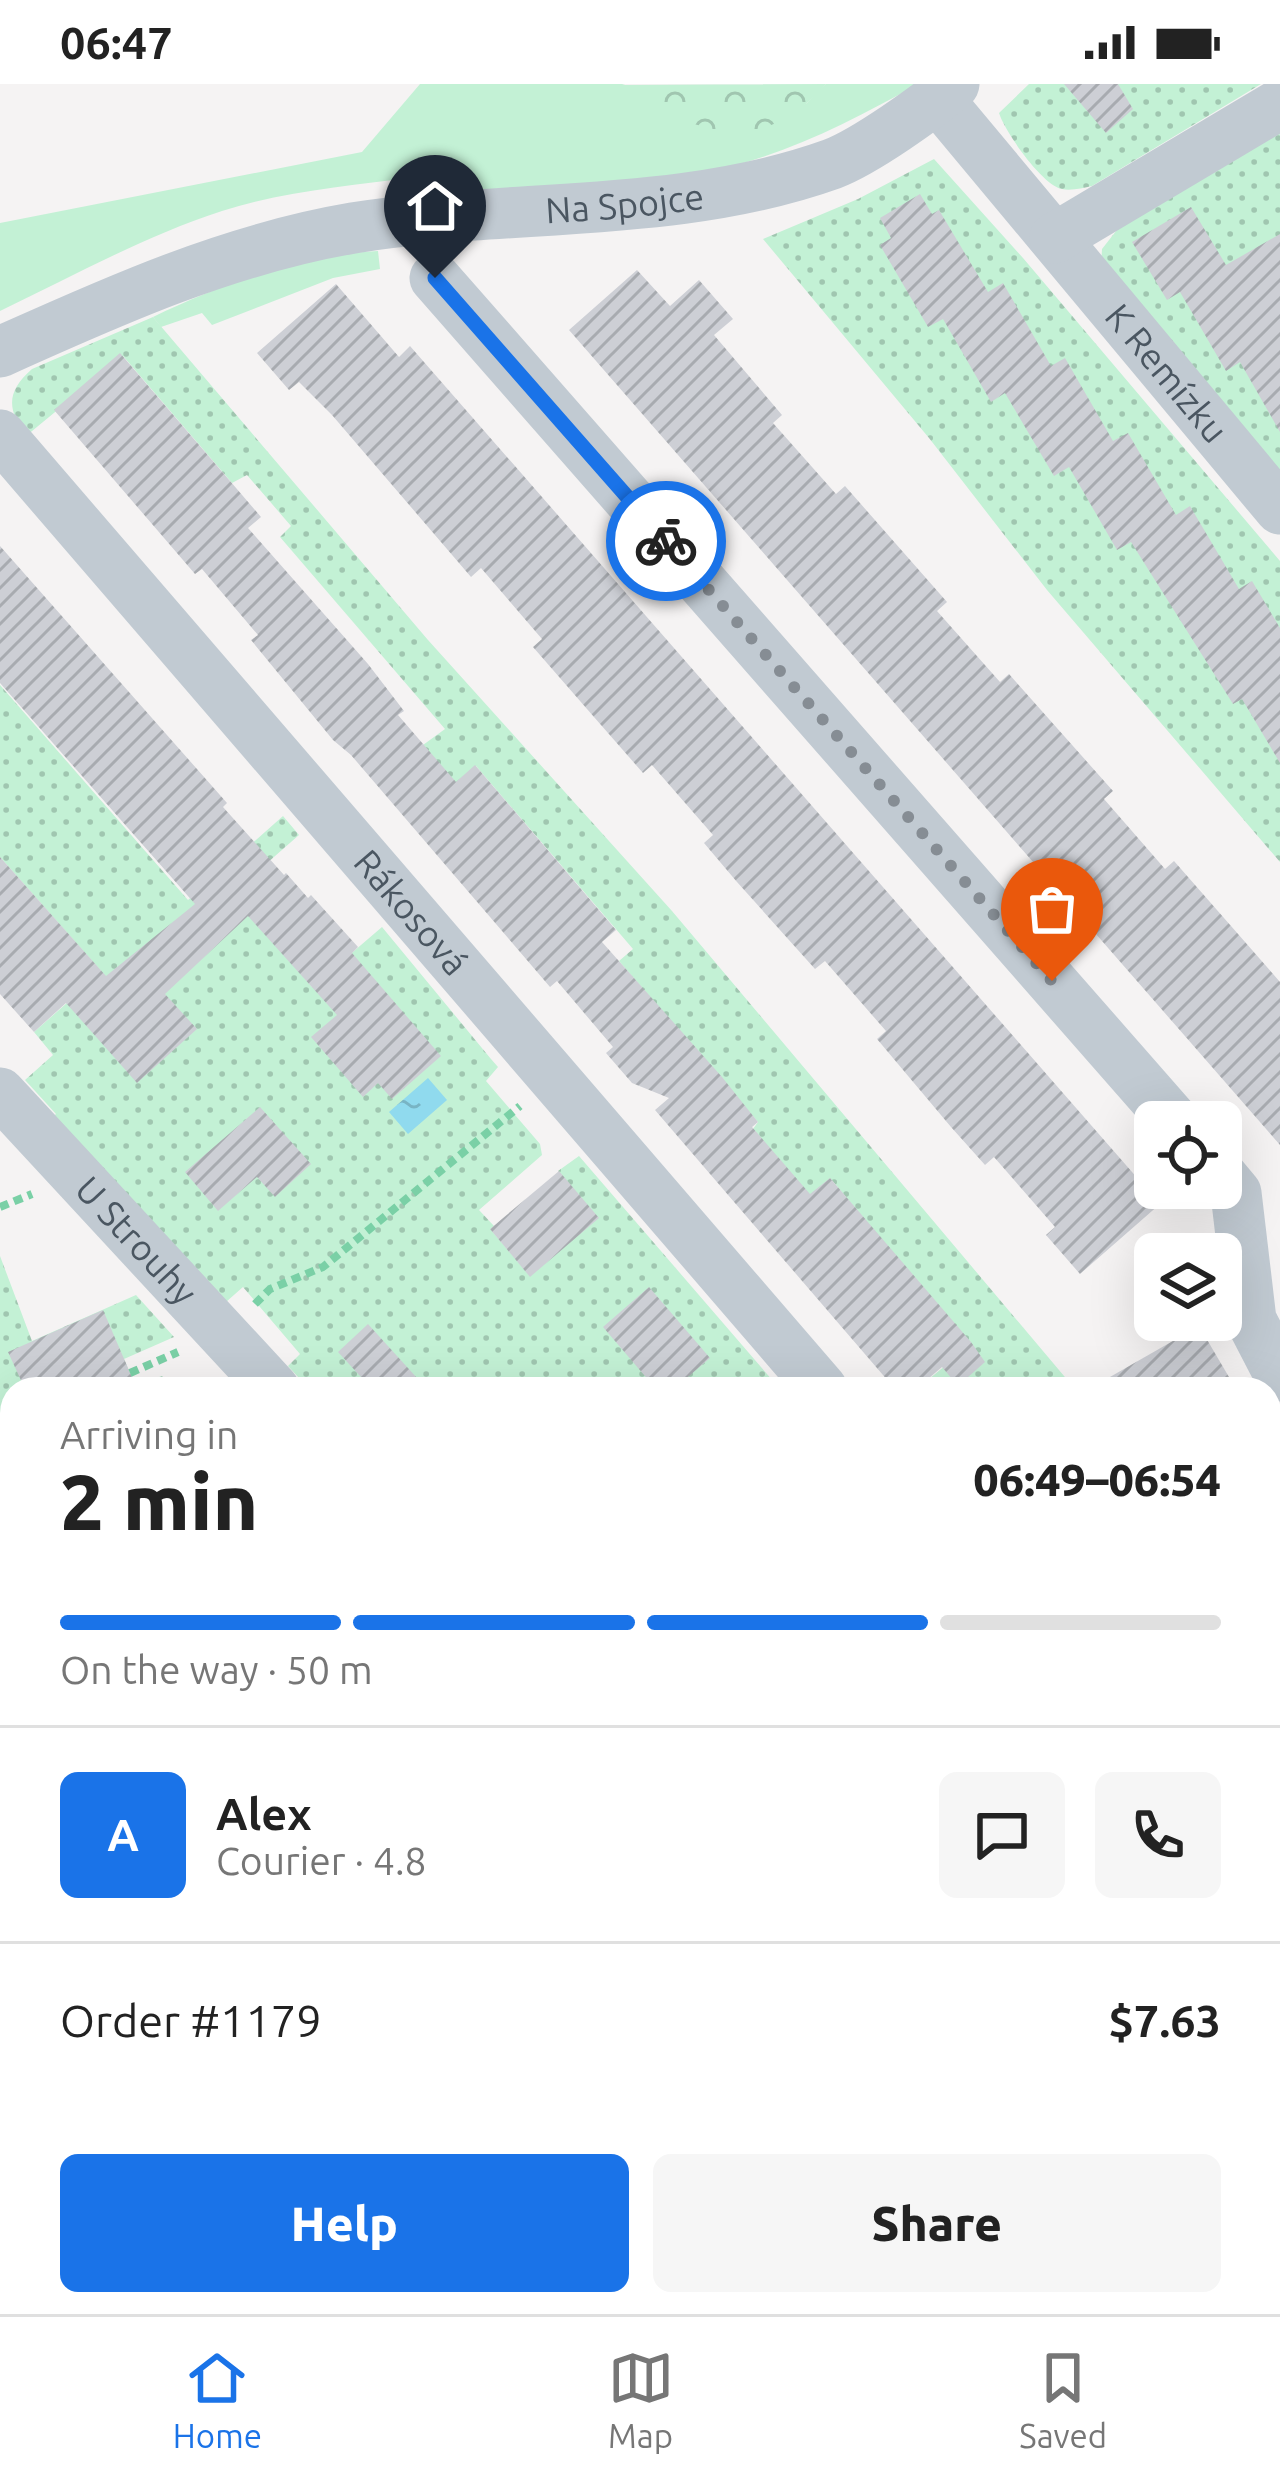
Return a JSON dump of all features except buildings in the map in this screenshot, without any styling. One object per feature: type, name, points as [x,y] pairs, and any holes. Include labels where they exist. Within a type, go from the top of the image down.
[{"type":"street","name":"K Remízku","points":[[946,91],[1055,238],[1280,508]]},
{"type":"street","name":"Na Spojce","points":[[0,352],[214,262],[353,228],[725,193],[836,163],[946,91]]},
{"type":"street","points":[[1055,238],[1280,104]]},
{"type":"street","points":[[435,278],[1157,1101]]},
{"type":"street","name":"Rákosová","points":[[0,436],[812,1377]]},
{"type":"street","name":"U Strouhy","points":[[0,1093],[208,1341],[258,1377]]},
{"type":"street","points":[[1238,1209],[1251,1320],[1280,1376]]},
{"type":"path","points":[[130,1373],[208,1341],[270,1288],[323,1267],[554,1078]]},
{"type":"path","points":[[0,1208],[48,1187]]},
{"type":"green space","points":[[420,84],[622,84],[762,128],[807,103],[826,84],[918,84],[810,139],[695,174],[417,198],[415,177],[245,204],[137,244],[0,311],[0,223],[362,152]]},
{"type":"green space","points":[[826,84],[787,117],[762,129],[738,133],[629,103],[621,85]]},
{"type":"green space","points":[[1029,84],[1261,84],[1092,186],[1069,190],[1054,185],[1035,168],[999,113]]},
{"type":"green space","points":[[1280,130],[1280,485],[1101,267],[1102,249],[1120,226]]},
{"type":"green space","points":[[934,159],[1280,561],[1280,862],[1047,590],[929,438],[763,239],[858,199]]},
{"type":"green space","points":[[378,251],[380,269],[333,278],[212,325],[202,313],[161,327],[153,317],[262,273],[320,258]]},
{"type":"green space","points":[[153,317],[428,640],[672,911],[1065,1377],[931,1377],[970,1345],[830,1178],[810,1197],[753,1129],[758,1122],[619,961],[633,949],[476,766],[448,790],[423,745],[445,729],[280,537],[291,526],[247,475],[232,483],[123,356],[26,436],[12,401],[17,385],[32,369]]},
{"type":"green space","points":[[0,685],[188,900],[283,816],[299,835],[233,893],[312,987],[382,927],[498,1067],[486,1081],[540,1144],[542,1155],[479,1210],[530,1276],[598,1218],[558,1171],[579,1156],[770,1377],[298,1377],[288,1366],[300,1354],[243,1287],[226,1302],[48,1121],[56,1114],[25,1080],[53,1055],[34,1032],[102,972],[0,857]]},
{"type":"green space","points":[[0,1256],[32,1341],[136,1295],[174,1337],[124,1359],[132,1377],[0,1377]]},
{"type":"water","points":[[428,1078],[447,1100],[408,1134],[389,1112]]},
{"type":"way so far","points":[[666,541],[1052,981]]},
{"type":"route","points":[[435,278],[666,541]]}]
